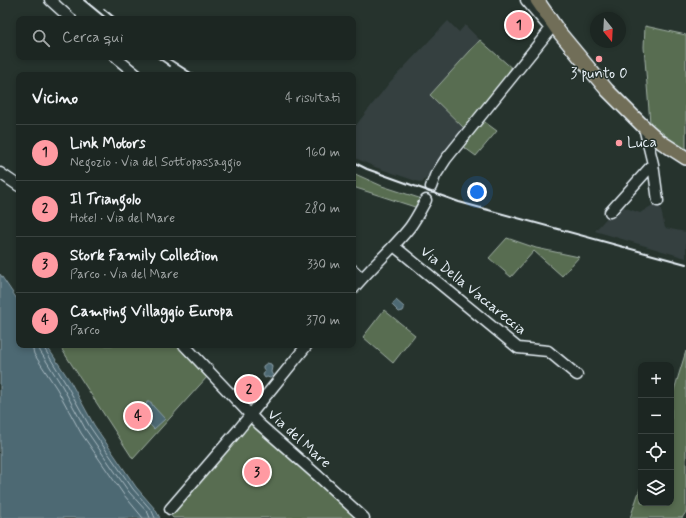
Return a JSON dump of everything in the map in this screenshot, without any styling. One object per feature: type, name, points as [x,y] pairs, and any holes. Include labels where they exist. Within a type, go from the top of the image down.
[{"type":"main road","points":[[537,0],[559,32],[607,90],[648,131],[661,142],[686,158]]},
{"type":"main road","points":[[549,0],[554,24]]},
{"type":"street","points":[[50,0],[68,16]]},
{"type":"street","points":[[431,186],[435,176],[446,159],[549,31],[548,26],[526,0]]},
{"type":"street","points":[[119,60],[133,72]]},
{"type":"street","points":[[648,131],[658,201]]},
{"type":"street","points":[[610,212],[653,164]]},
{"type":"street","points":[[0,173],[16,184]]},
{"type":"street","points":[[356,285],[394,246],[411,225],[426,200]]},
{"type":"street","name":"Via Della Vaccareccia","points":[[394,246],[518,348],[548,351],[577,375]]},
{"type":"street","points":[[356,273],[362,278]]},
{"type":"street","name":"Via del Mare","points":[[187,348],[250,415],[364,518]]},
{"type":"street","points":[[170,509],[306,348]]},
{"type":"shaded area","points":[[448,21],[459,32],[465,25],[480,40],[430,95],[467,131],[422,183],[375,167],[356,158],[356,125],[390,82]]},
{"type":"shaded area","points":[[659,201],[665,228],[686,232],[686,258],[595,231],[619,204],[640,213]]},
{"type":"green space","points":[[645,26],[686,35],[686,151],[667,140],[650,123],[644,47]]},
{"type":"green space","points":[[480,40],[515,71],[467,131],[430,95]]},
{"type":"green space","points":[[482,120],[497,131],[476,156],[461,145]]},
{"type":"green space","points":[[356,174],[382,186],[422,199],[418,208],[356,188]]},
{"type":"green space","points":[[507,238],[536,248],[579,257],[562,276],[534,251],[511,277],[489,258]]},
{"type":"green space","points":[[384,310],[415,335],[393,363],[363,337]]},
{"type":"green space","points":[[61,348],[180,348],[208,376],[133,459]]},
{"type":"green space","points":[[686,351],[686,512],[682,518],[630,518],[638,495],[638,506],[674,506],[674,390]]},
{"type":"green space","points":[[251,419],[360,518],[173,518],[169,513]]},
{"type":"water","points":[[0,274],[16,298],[16,348],[48,348],[70,381],[94,425],[136,487],[155,509],[160,518],[0,518]]},
{"type":"water","points":[[396,300],[404,307],[403,311],[399,312],[392,305]]},
{"type":"water","points":[[267,363],[271,364],[272,367],[271,372],[273,376],[270,378],[265,378],[263,375],[265,371],[263,366]]},
{"type":"water","points":[[147,402],[151,402],[165,419],[154,429],[139,413],[145,407]]},
{"type":"railway","points":[[84,0],[103,16]]},
{"type":"railway","points":[[104,9],[112,16]]},
{"type":"railway","points":[[161,60],[170,66]]},
{"type":"railway","points":[[171,60],[189,72]]},
{"type":"railway","points":[[356,164],[367,169],[459,202],[686,264]]},
{"type":"place","name":"Link Motors","points":[[519,25]]},
{"type":"place","name":"3 punto 0","points":[[599,59]]},
{"type":"place","name":"Luca","points":[[619,143]]},
{"type":"place","name":"Il Triangolo","points":[[249,389]]},
{"type":"place","name":"Camping Villaggio Europa","points":[[138,416]]},
{"type":"place","name":"Stork Family Collection","points":[[257,472]]}]
